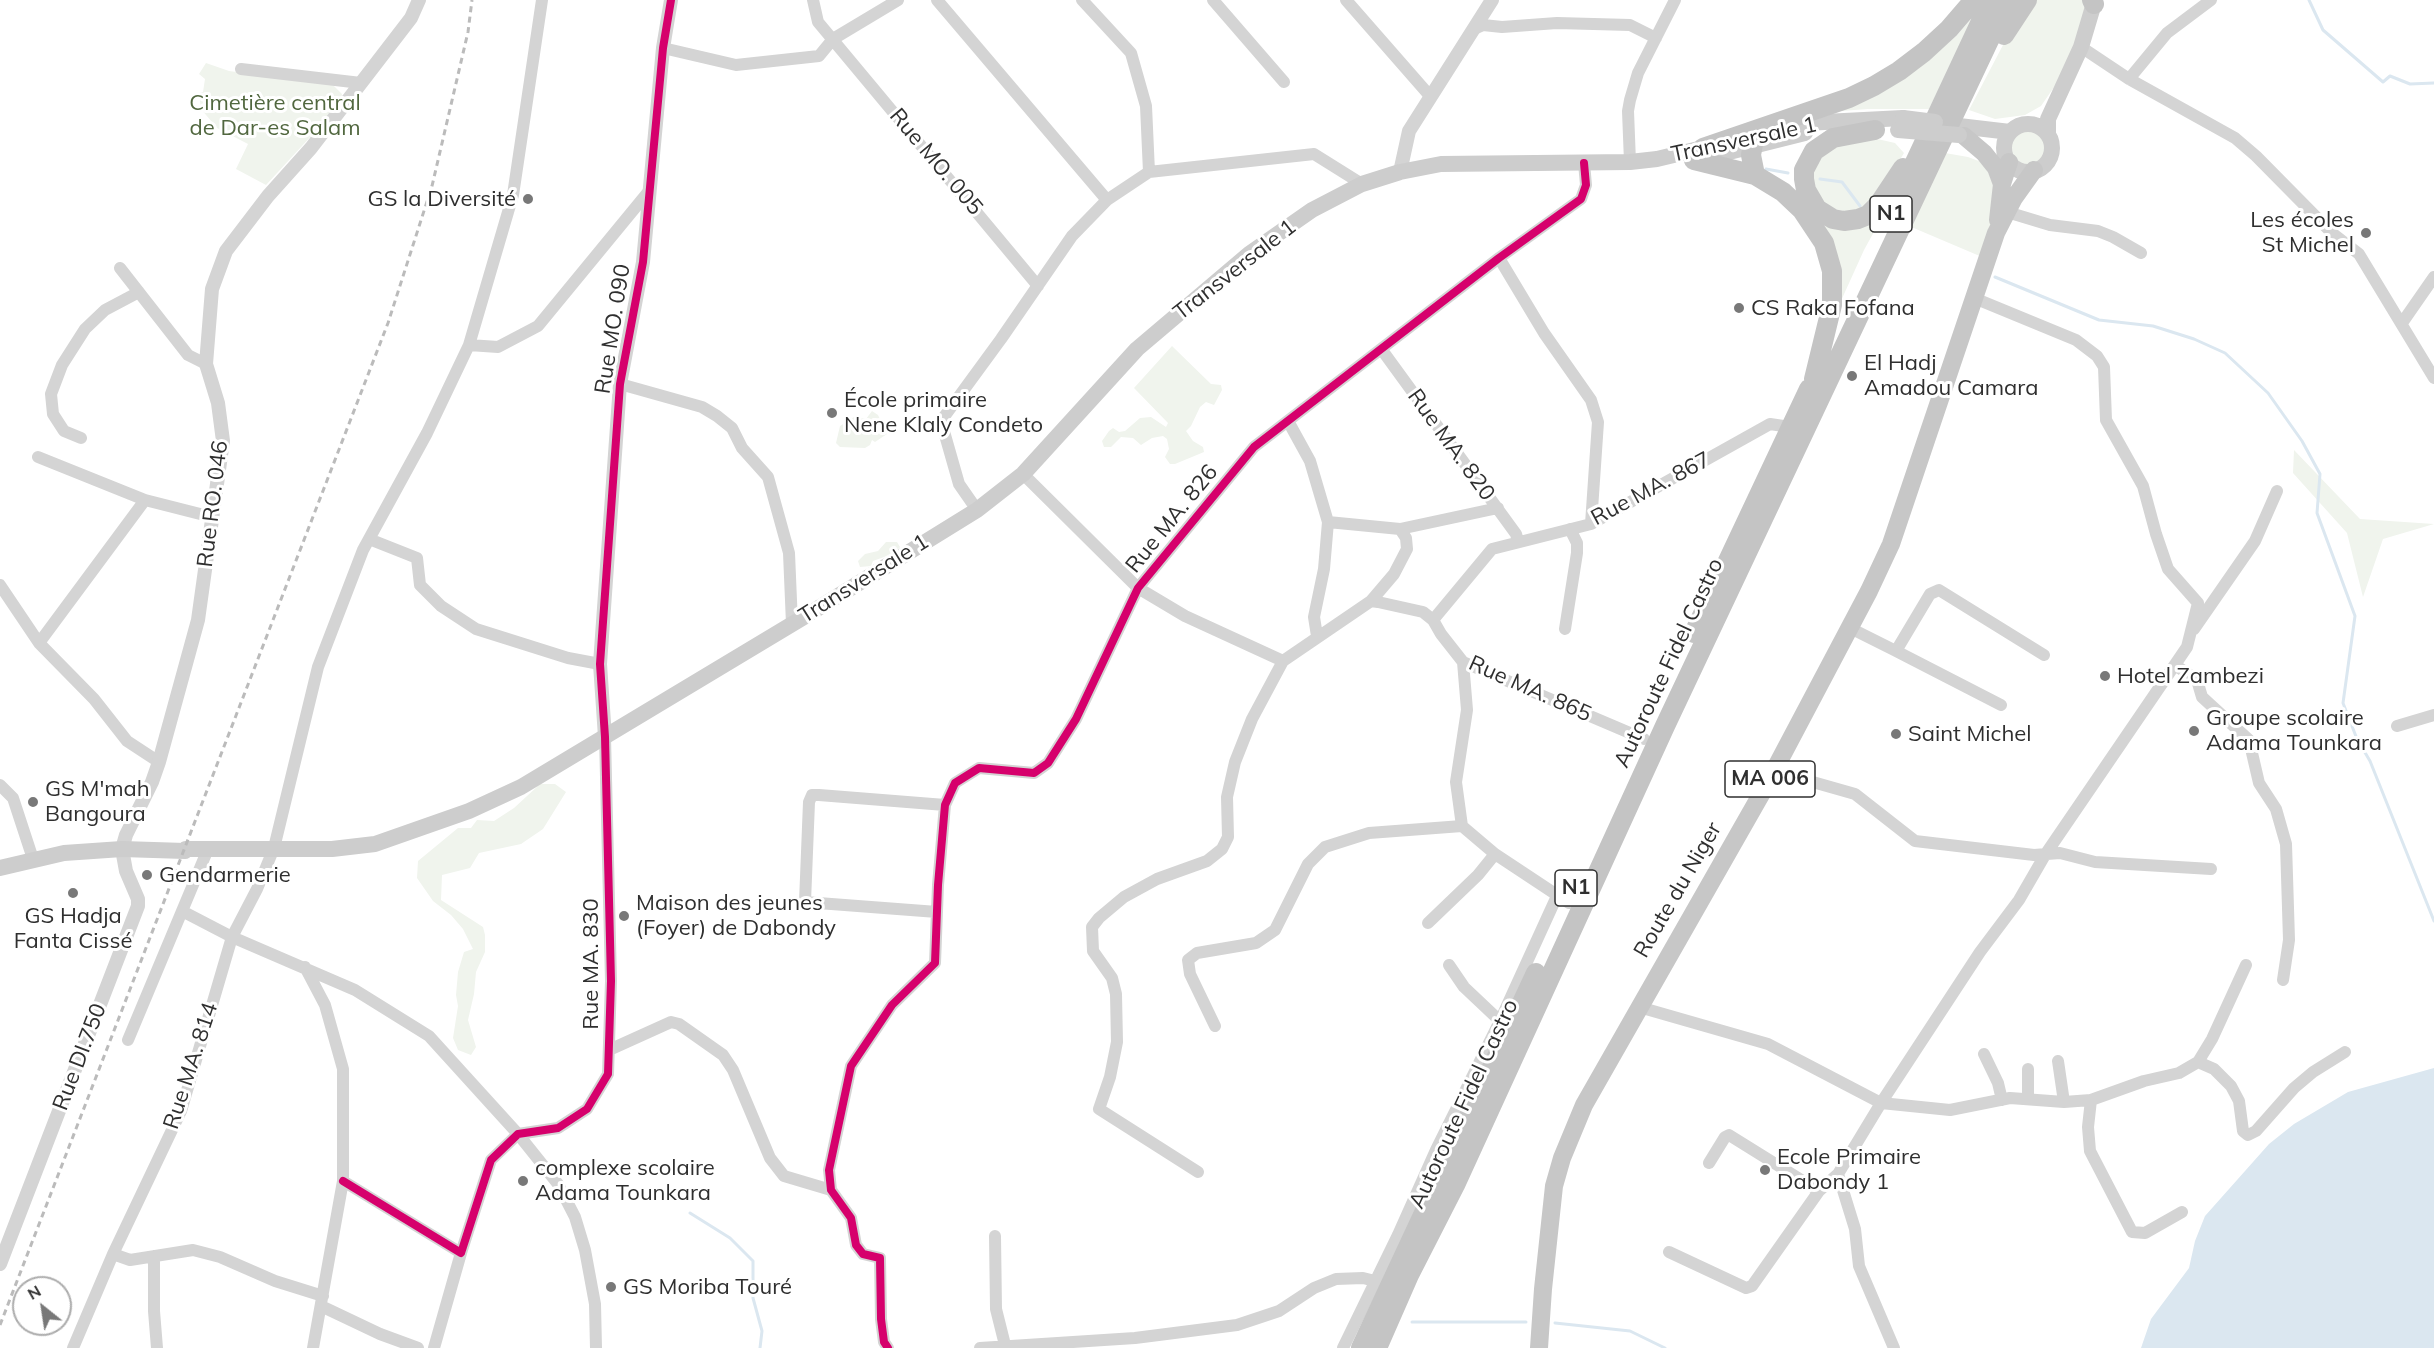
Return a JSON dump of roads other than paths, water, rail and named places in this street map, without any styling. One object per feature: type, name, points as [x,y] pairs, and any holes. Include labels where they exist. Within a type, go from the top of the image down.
[{"type":"highway","points":[[1698,154],[1849,98],[1874,86],[1924,52],[1949,29],[1974,0]]},
{"type":"highway","name":"Autoroute Fidel Castro","points":[[1361,1348],[1563,899],[1644,739],[1991,0]]},
{"type":"highway","name":"Autoroute Fidel Castro","points":[[1377,1348],[1409,1275],[1455,1185],[1660,736],[2008,0]]},
{"type":"highway","points":[[1938,145],[2017,12],[2027,0]]},
{"type":"highway","points":[[1875,130],[1833,138],[1814,151],[1808,161],[1804,170],[1806,190],[1817,209],[1824,215],[1833,219],[1850,220],[1858,219],[1874,210],[1888,193],[1941,107]]},
{"type":"highway","points":[[1753,140],[1755,175]]},
{"type":"highway","points":[[1698,154],[1755,175],[1783,192],[1802,210],[1824,243],[1832,271],[1832,305],[1814,379]]},
{"type":"main road","points":[[2048,135],[2038,126],[2023,124],[2007,138],[2006,157],[2009,162],[2020,170],[2034,170],[2041,167],[2050,156],[2048,119],[2081,47],[2094,1]]},
{"type":"main road","points":[[2031,124],[2054,104]]},
{"type":"main road","name":"Transversale 1","points":[[0,868],[64,852],[122,849],[185,851],[186,849],[332,849],[375,844],[429,826],[521,787],[977,510],[1023,474],[1137,349],[1250,254],[1312,210],[1362,184],[1400,172],[1441,164],[1630,162],[1698,154],[1753,140],[1804,123],[1901,124],[2007,138]]},
{"type":"main road","name":"Transversale 1","points":[[1753,140],[1805,133],[1875,130],[1901,124]]},
{"type":"main road","points":[[1961,132],[1984,153],[1996,168],[2002,184]]},
{"type":"main road","name":"Route du Niger","points":[[1996,233],[2002,184],[2009,162]]},
{"type":"main road","name":"Route du Niger","points":[[1539,1341],[1554,1186],[1562,1158],[1598,1077],[1774,771],[1850,628],[1891,544],[1996,233],[2034,170]]},
{"type":"street","name":"Rue RO. 046","points":[[122,849],[159,762],[198,620],[223,441],[218,403],[206,364],[212,289],[226,251],[268,196],[311,148],[411,18],[419,0]]},
{"type":"street","name":"Rue MA. 814","points":[[73,1348],[113,1254],[181,1111],[232,937],[257,889],[274,848],[318,667],[369,539],[427,433],[469,345],[513,195],[542,0]]},
{"type":"street","name":"Rue MO. 090","points":[[605,737],[600,664],[620,384],[643,262],[663,48],[671,0]]},
{"type":"street","name":"Rue MO. 005","points":[[813,0],[818,22],[1038,286]]},
{"type":"street","points":[[663,48],[736,65],[819,56],[833,39],[898,0]]},
{"type":"street","points":[[937,0],[1107,200]]},
{"type":"street","points":[[1082,0],[1131,53],[1146,106],[1149,172]]},
{"type":"street","points":[[1213,0],[1284,82]]},
{"type":"street","points":[[1346,0],[1430,96]]},
{"type":"street","points":[[1630,162],[1628,111],[1630,100],[1638,73],[1675,0]]},
{"type":"street","points":[[2129,79],[2166,33],[2211,0]]},
{"type":"street","points":[[1400,172],[1409,131],[1490,1]]},
{"type":"street","points":[[1474,29],[1484,25],[1502,27],[1557,23],[1630,25],[1656,38]]},
{"type":"street","points":[[2081,47],[2129,79],[2235,138],[2256,156],[2332,233],[2359,255],[2434,378]]},
{"type":"street","points":[[241,69],[361,82]]},
{"type":"street","points":[[977,510],[959,484],[941,421],[1072,236],[1107,200],[1149,172],[1314,154],[1362,184]]},
{"type":"street","name":"Rue MA. 826","points":[[831,1190],[829,1170],[851,1066],[892,1005],[935,963],[945,806],[956,783],[979,768],[1034,774],[1048,763],[1076,719],[1138,588],[1254,447],[1499,258],[1581,199],[1586,185],[1584,163]]},
{"type":"street","points":[[469,345],[498,347],[538,326],[649,191]]},
{"type":"street","points":[[2007,212],[2050,225],[2098,231],[2140,253]]},
{"type":"street","points":[[1499,258],[1544,333],[1590,400],[1598,422],[1591,524]]},
{"type":"street","points":[[120,268],[188,355],[206,364]]},
{"type":"street","points":[[2402,323],[2434,277]]},
{"type":"street","points":[[81,438],[64,431],[52,414],[51,394],[58,375],[85,329],[105,310],[139,292]]},
{"type":"street","points":[[1669,1252],[1750,1288],[1819,1191],[1838,1174],[1881,1103],[1980,952],[2019,900],[2045,855],[2187,647],[2198,603],[2168,569],[2143,486],[2106,420],[2104,367],[2097,356],[2076,340],[1974,298]]},
{"type":"street","name":"Rue MA. 820","points":[[1382,350],[1498,508],[1516,534],[1518,541]]},
{"type":"street","points":[[620,384],[702,407],[717,416],[732,428],[742,448],[768,477],[789,553],[792,624]]},
{"type":"street","points":[[1288,420],[1311,461],[1328,522],[1324,569],[1314,617],[1317,636]]},
{"type":"street","name":"Rue MA. 867","points":[[1433,620],[1492,549],[1591,524],[1770,424],[1790,427]]},
{"type":"street","points":[[38,457],[145,500],[212,517]]},
{"type":"street","points":[[1023,474],[1138,588],[1185,616],[1283,661]]},
{"type":"street","points":[[2190,634],[2255,541],[2277,491]]},
{"type":"street","points":[[39,643],[145,500]]},
{"type":"street","points":[[1328,522],[1400,529],[1498,508]]},
{"type":"street","points":[[1198,1172],[1099,1109],[1110,1077],[1117,1042],[1116,994],[1112,978],[1093,951],[1092,927],[1124,897],[1157,879],[1207,861],[1222,849],[1228,837],[1227,797],[1235,762],[1252,719],[1283,661],[1371,601],[1394,574],[1407,549],[1406,538],[1400,529]]},
{"type":"street","points":[[1565,629],[1577,553],[1577,543],[1570,529]]},
{"type":"street","points":[[369,539],[417,558],[420,585],[441,606],[476,629],[568,658],[600,664]]},
{"type":"street","points":[[0,585],[39,643],[94,699],[127,741],[159,762]]},
{"type":"street","points":[[1896,651],[1930,594],[1939,590],[2044,655]]},
{"type":"street","points":[[1371,601],[1423,612],[1433,620]]},
{"type":"street","name":"Rue MA. 865","points":[[1433,620],[1463,662],[1644,739]]},
{"type":"street","points":[[1850,628],[2001,705]]},
{"type":"street","points":[[1343,1348],[1500,1021],[1563,899],[1495,854],[1462,826],[1456,782],[1467,710],[1463,662]]},
{"type":"street","points":[[2175,665],[2197,680],[2202,698],[2249,740],[2259,783],[2276,809],[2286,844],[2289,940],[2283,980]]},
{"type":"street","points":[[2397,726],[2434,715]]},
{"type":"street","name":"Rue MA. 830","points":[[518,1134],[558,1128],[587,1109],[608,1074],[610,969],[605,737]]},
{"type":"street","points":[[1774,771],[1855,794],[1915,841],[2045,855],[2060,853],[2094,862],[2211,869]]},
{"type":"street","points":[[0,785],[13,798],[33,859]]},
{"type":"street","points":[[937,912],[805,902],[809,802],[812,795],[819,795],[945,806]]},
{"type":"street","points":[[1215,1026],[1190,974],[1188,960],[1197,953],[1256,943],[1275,930],[1308,864],[1325,847],[1370,833],[1462,826]]},
{"type":"street","name":"Rue DI.750","points":[[0,1264],[138,906],[138,899],[126,871],[122,849]]},
{"type":"street","points":[[128,1040],[208,849]]},
{"type":"street","points":[[1428,923],[1495,854]]},
{"type":"street","points":[[182,911],[232,937],[355,990],[429,1036],[518,1134],[558,1184],[575,1217],[585,1250],[595,1304],[596,1348]]},
{"type":"street","points":[[1449,965],[1464,987],[1500,1021]]},
{"type":"street","points":[[1639,1007],[1768,1044],[1881,1103],[1950,1110],[2002,1100],[2028,1098],[2064,1102],[2091,1100],[2145,1081],[2179,1073],[2198,1062],[2212,1040],[2246,965]]},
{"type":"street","points":[[304,967],[325,1005],[343,1069],[343,1181],[313,1348]]},
{"type":"street","points":[[609,1050],[671,1022],[679,1023],[723,1055],[733,1070],[770,1158],[784,1176],[831,1190],[851,1218],[856,1245],[863,1254],[880,1258],[881,1319],[884,1342],[888,1348]]},
{"type":"street","points":[[2198,1062],[2214,1069],[2231,1086],[2239,1101],[2243,1131],[2248,1135],[2256,1131],[2294,1088],[2313,1072],[2345,1052]]},
{"type":"street","points":[[1984,1054],[1998,1083],[2002,1100]]},
{"type":"street","points":[[2058,1061],[2064,1102]]},
{"type":"street","points":[[2028,1069],[2028,1098]]},
{"type":"street","points":[[2091,1100],[2088,1127],[2090,1151],[2132,1232],[2145,1233],[2182,1212]]},
{"type":"street","points":[[434,1348],[491,1160],[518,1134]]},
{"type":"street","points":[[1709,1163],[1725,1137],[1730,1135],[1819,1191]]},
{"type":"street","points":[[1838,1174],[1855,1229],[1859,1266],[1894,1348]]},
{"type":"street","points":[[343,1181],[461,1253]]},
{"type":"street","points":[[995,1236],[996,1309],[1005,1345]]},
{"type":"street","points":[[113,1254],[130,1260],[193,1250],[220,1257],[322,1301],[380,1334],[418,1348]]},
{"type":"street","points":[[154,1256],[157,1348]]},
{"type":"street","points":[[980,1348],[1088,1342],[1237,1325],[1279,1311],[1314,1288],[1336,1279],[1363,1278],[1375,1281]]},
{"type":"waterway","points":[[2309,0],[2323,30],[2383,82],[2390,76],[2410,84],[2434,83]]},
{"type":"waterway","points":[[1766,169],[1788,173]]},
{"type":"waterway","points":[[1820,179],[1842,182],[1860,206]]},
{"type":"waterway","points":[[1995,277],[2099,320],[2153,326],[2194,339],[2225,353],[2268,393],[2302,441],[2320,474],[2317,513],[2355,616],[2343,703],[2357,739],[2370,761],[2434,921]]},
{"type":"waterway","points":[[690,1213],[730,1238],[753,1261],[753,1298],[762,1331],[760,1348]]},
{"type":"waterway","points":[[1412,1322],[1526,1322]]},
{"type":"waterway","points":[[1555,1323],[1630,1331],[1665,1348]]},
{"type":"railway","points":[[0,1325],[388,323],[432,186],[468,32],[472,0]]},
{"type":"place","name":"GS la Diversité","points":[[528,199]]},
{"type":"place","name":"Les écoles St Michel","points":[[2366,233]]},
{"type":"place","name":"CS Raka Fofana","points":[[1739,308]]},
{"type":"place","name":"El Hadj Amadou Camara","points":[[1852,376]]},
{"type":"place","name":"École primaire Nene Klaly Condeto","points":[[832,413]]},
{"type":"place","name":"Hotel Zambezi","points":[[2105,676]]},
{"type":"place","name":"Groupe scolaire Adama Tounkara","points":[[2194,731]]},
{"type":"place","name":"Saint Michel","points":[[1896,734]]},
{"type":"place","name":"GS M'mah Bangoura","points":[[33,802]]},
{"type":"place","name":"Gendarmerie","points":[[147,875]]},
{"type":"place","name":"GS Hadja Fanta Cissé","points":[[73,893]]},
{"type":"place","name":"Maison des jeunes (Foyer) de Dabondy","points":[[624,916]]},
{"type":"place","name":"Ecole Primaire Dabondy 1","points":[[1765,1170]]},
{"type":"place","name":"complexe scolaire Adama Tounkara","points":[[523,1181]]},
{"type":"place","name":"GS Moriba Touré","points":[[611,1287]]},
{"type":"park label","name":"Cimetière central de Dar-es Salam","points":[[275,116]]}]
